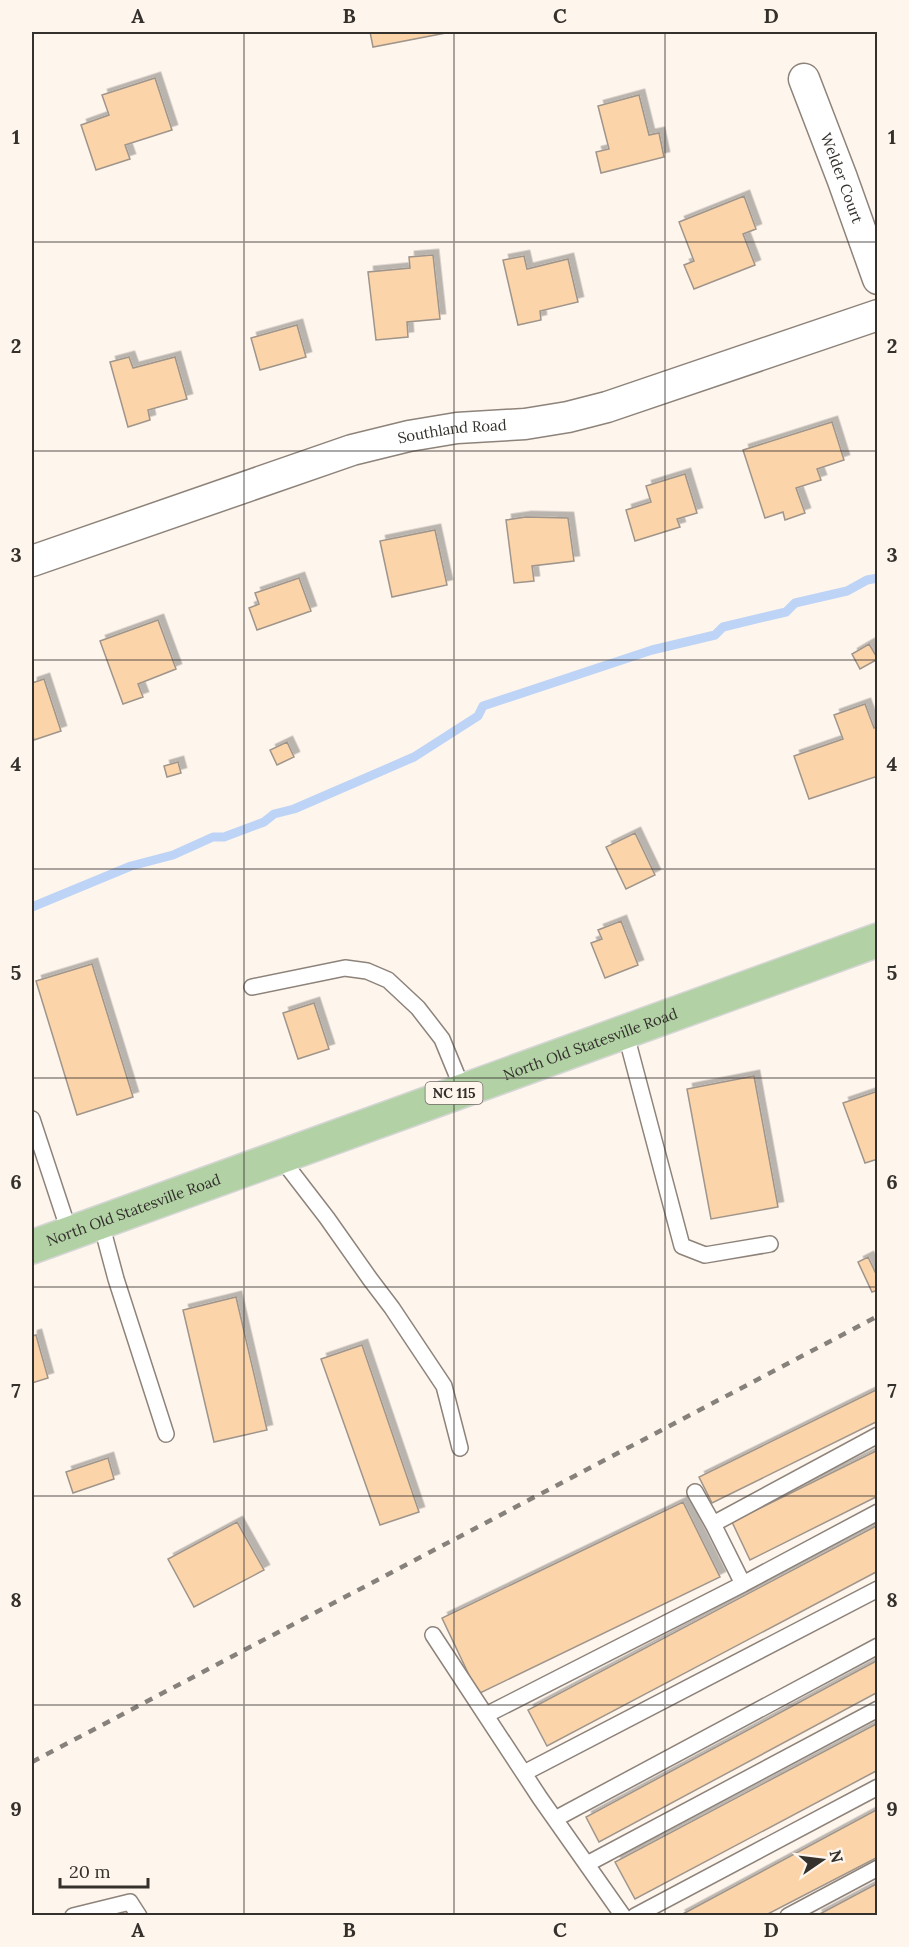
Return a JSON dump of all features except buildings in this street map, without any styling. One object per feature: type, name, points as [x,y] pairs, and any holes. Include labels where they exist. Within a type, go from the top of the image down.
[{"type":"main road","name":"North Old Statesville Road","points":[[32,1247],[878,940]]},
{"type":"street","name":"Welder Court","points":[[804,79],[878,279]]},
{"type":"street","name":"Southland Road","points":[[32,561],[300,466],[352,450],[409,436],[457,428],[525,424],[568,417],[607,407],[878,315]]},
{"type":"lane","points":[[252,987],[345,968],[367,971],[388,980],[418,1008],[442,1039],[463,1090]]},
{"type":"lane","points":[[625,1031],[682,1246],[705,1255],[770,1244]]},
{"type":"lane","points":[[32,1119],[70,1234]]},
{"type":"lane","points":[[280,1157],[392,1308],[444,1386],[460,1448]]},
{"type":"lane","points":[[101,1223],[116,1279],[166,1434]]},
{"type":"lane","points":[[713,1524],[878,1435]]},
{"type":"lane","points":[[695,1492],[743,1584]]},
{"type":"lane","points":[[486,1715],[743,1584],[878,1512]]},
{"type":"lane","points":[[524,1773],[878,1589]]},
{"type":"lane","points":[[433,1635],[555,1819],[623,1916]]},
{"type":"lane","points":[[555,1819],[878,1646]]},
{"type":"lane","points":[[586,1864],[878,1709]]},
{"type":"lane","points":[[635,1916],[878,1787]]},
{"type":"lane","points":[[788,1916],[878,1868]]},
{"type":"lane","points":[[73,1916],[130,1902],[139,1916]]},
{"type":"waterway","points":[[32,907],[131,866],[173,855],[213,837],[224,837],[264,822],[274,814],[294,809],[414,757],[478,716],[483,706],[652,650],[715,635],[723,627],[786,612],[795,603],[847,591],[867,580],[878,578]]},
{"type":"railway","points":[[32,1762],[878,1316]]}]
